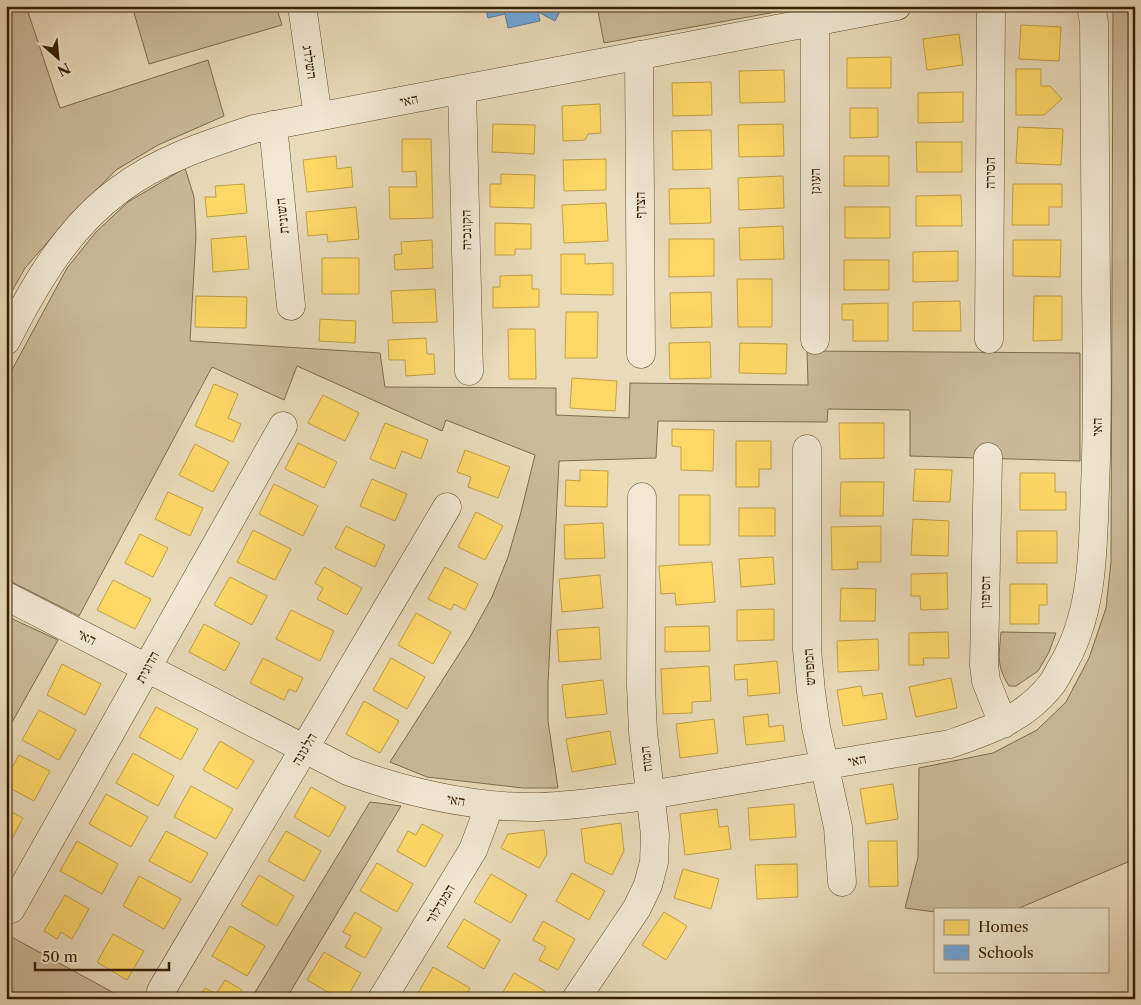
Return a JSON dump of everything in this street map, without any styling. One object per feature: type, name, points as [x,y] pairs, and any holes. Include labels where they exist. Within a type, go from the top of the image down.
[{"type":"street","name":"השלדג","points":[[302,6],[318,117]]},
{"type":"street","name":"האי","points":[[6,341],[50,263],[70,236],[96,209],[120,189],[152,169],[217,141],[245,132],[318,117],[897,6]]},
{"type":"street","name":"הסירה","points":[[989,339],[991,6]]},
{"type":"street","name":"האי","points":[[6,596],[348,771],[412,792],[486,805],[545,806],[650,795],[950,744],[1003,724],[1026,710],[1052,685],[1076,639],[1085,608],[1091,576],[1097,436],[1094,22],[1091,6]]},
{"type":"street","name":"העוגן","points":[[815,22],[815,340]]},
{"type":"street","name":"הצדף","points":[[639,55],[641,354]]},
{"type":"street","name":"הקונכיה","points":[[462,89],[469,371]]},
{"type":"street","name":"השונית","points":[[273,126],[291,306]]},
{"type":"street","name":"הדוגית","points":[[11,909],[284,426]]},
{"type":"street","name":"המפרש","points":[[807,449],[807,649],[816,727],[838,827],[842,882]]},
{"type":"street","name":"הסיפון","points":[[988,457],[984,664],[986,681],[1003,724]]},
{"type":"street","name":"המזח","points":[[576,999],[637,908],[648,885],[654,862],[655,835],[642,732],[642,498]]},
{"type":"street","name":"הלגונה","points":[[161,991],[448,507]]},
{"type":"street","name":"המגדלור","points":[[382,999],[473,850],[485,818],[486,805]]},
{"type":"shaded area","points":[[6,6],[26,6],[60,108],[208,60],[224,116],[158,145],[116,170],[66,221],[25,268],[6,302]]},
{"type":"shaded area","points":[[132,6],[276,6],[282,25],[149,64]]},
{"type":"shaded area","points":[[597,6],[809,6],[604,43]]},
{"type":"shaded area","points":[[1113,6],[1135,6],[1135,859],[1019,908],[934,908],[934,912],[905,908],[918,857],[919,768],[993,753],[1037,730],[1066,702],[1089,658],[1106,608],[1111,562]]},
{"type":"shaded area","points":[[185,168],[194,197],[196,236],[190,341],[380,353],[385,387],[556,388],[556,415],[629,418],[630,383],[808,385],[807,351],[1080,353],[1080,461],[910,456],[910,410],[828,409],[827,422],[658,421],[656,458],[559,461],[548,683],[548,721],[558,788],[523,788],[427,777],[390,762],[470,637],[492,597],[508,557],[535,455],[446,420],[442,431],[297,366],[284,400],[212,367],[79,616],[6,579],[6,381],[67,268],[96,232],[128,202]]},
{"type":"shaded area","points":[[6,616],[58,640],[6,733]]},
{"type":"shaded area","points":[[1001,632],[1056,633],[1049,652],[1038,671],[1016,686],[1009,686],[1000,666]]},
{"type":"shaded area","points":[[370,802],[401,806],[286,999],[251,999]]},
{"type":"shaded area","points":[[6,934],[125,999],[6,999]]},
{"type":"building: Homes","points":[[1021,25],[1061,27],[1059,61],[1019,59]]},
{"type":"building: Homes","points":[[959,34],[963,65],[927,70],[923,39]]},
{"type":"building: Homes","points":[[891,57],[891,88],[847,88],[847,58]]},
{"type":"building: Homes","points":[[1016,69],[1041,69],[1041,86],[1050,86],[1062,99],[1044,115],[1016,115]]},
{"type":"building: Homes","points":[[784,70],[785,102],[740,103],[739,71]]},
{"type":"building: Homes","points":[[711,82],[712,115],[673,116],[672,83]]},
{"type":"building: Homes","points":[[963,92],[963,122],[918,123],[918,93]]},
{"type":"building: Homes","points":[[600,104],[601,133],[588,134],[585,140],[563,141],[562,106]]},
{"type":"building: Homes","points":[[850,108],[878,108],[878,137],[850,138]]},
{"type":"building: Homes","points":[[493,124],[535,125],[534,154],[492,152]]},
{"type":"building: Homes","points":[[783,124],[784,156],[739,157],[738,125]]},
{"type":"building: Homes","points":[[1018,127],[1063,129],[1061,165],[1016,163]]},
{"type":"building: Homes","points":[[711,130],[712,169],[673,170],[672,131]]},
{"type":"building: Homes","points":[[402,139],[431,139],[433,218],[390,219],[389,187],[417,187],[416,171],[402,172]]},
{"type":"building: Homes","points":[[916,142],[962,142],[962,172],[917,172]]},
{"type":"building: Homes","points":[[336,156],[337,169],[351,167],[353,187],[307,192],[303,160]]},
{"type":"building: Homes","points":[[844,156],[889,156],[889,186],[844,186]]},
{"type":"building: Homes","points":[[606,159],[606,190],[564,191],[563,160]]},
{"type":"building: Homes","points":[[501,174],[535,175],[534,208],[490,207],[490,184],[501,184]]},
{"type":"building: Homes","points":[[783,176],[784,208],[739,210],[738,178]]},
{"type":"building: Homes","points":[[244,184],[247,213],[207,217],[205,197],[216,197],[215,186]]},
{"type":"building: Homes","points":[[1013,184],[1062,184],[1062,207],[1049,207],[1049,225],[1012,225]]},
{"type":"building: Homes","points":[[710,188],[711,223],[670,224],[669,189]]},
{"type":"building: Homes","points":[[961,195],[962,226],[916,226],[916,196]]},
{"type":"building: Homes","points":[[606,203],[608,241],[564,243],[562,205]]},
{"type":"building: Homes","points":[[356,207],[359,239],[328,242],[327,234],[308,236],[306,212]]},
{"type":"building: Homes","points":[[845,207],[890,207],[890,238],[845,238]]},
{"type":"building: Homes","points":[[495,223],[531,224],[531,249],[515,249],[515,255],[495,255]]},
{"type":"building: Homes","points":[[783,226],[784,259],[740,260],[739,228]]},
{"type":"building: Homes","points":[[246,236],[249,269],[213,272],[211,239]]},
{"type":"building: Homes","points":[[669,239],[714,239],[714,276],[669,277]]},
{"type":"building: Homes","points":[[432,240],[433,268],[395,270],[394,255],[402,254],[401,242]]},
{"type":"building: Homes","points":[[1013,240],[1061,240],[1060,277],[1013,276]]},
{"type":"building: Homes","points":[[958,251],[958,281],[913,282],[913,252]]},
{"type":"building: Homes","points":[[561,254],[585,254],[585,264],[613,263],[613,295],[561,294]]},
{"type":"building: Homes","points":[[322,258],[359,258],[359,294],[322,294]]},
{"type":"building: Homes","points":[[844,260],[889,260],[889,290],[844,290]]},
{"type":"building: Homes","points":[[532,275],[532,289],[539,289],[539,307],[493,308],[493,287],[500,287],[500,276]]},
{"type":"building: Homes","points":[[737,279],[772,279],[772,327],[738,327]]},
{"type":"building: Homes","points":[[435,289],[437,322],[393,323],[391,291]]},
{"type":"building: Homes","points":[[711,292],[712,327],[671,328],[670,293]]},
{"type":"building: Homes","points":[[196,296],[247,297],[246,328],[195,327]]},
{"type":"building: Homes","points":[[1034,296],[1062,296],[1062,340],[1033,341]]},
{"type":"building: Homes","points":[[960,301],[961,331],[913,331],[913,302]]},
{"type":"building: Homes","points":[[888,303],[888,341],[853,341],[853,320],[842,320],[842,304]]},
{"type":"building: Homes","points":[[566,312],[598,312],[597,358],[565,358]]},
{"type":"building: Homes","points":[[320,319],[356,321],[355,343],[319,341]]},
{"type":"building: Homes","points":[[508,329],[535,329],[536,379],[509,379]]},
{"type":"building: Homes","points":[[426,338],[427,354],[434,354],[435,374],[406,376],[405,360],[389,360],[388,340]]},
{"type":"building: Homes","points":[[710,342],[711,378],[670,379],[669,343]]},
{"type":"building: Homes","points":[[740,343],[787,344],[786,374],[739,373]]},
{"type":"building: Homes","points":[[572,378],[617,381],[615,411],[570,408]]},
{"type":"building: Homes","points":[[214,384],[238,394],[228,418],[241,424],[233,442],[195,426]]},
{"type":"building: Homes","points":[[323,395],[359,413],[345,441],[308,423]]},
{"type":"building: Homes","points":[[385,423],[428,440],[421,459],[402,451],[395,469],[370,459]]},
{"type":"building: Homes","points":[[839,423],[884,423],[884,458],[840,459]]},
{"type":"building: Homes","points":[[672,429],[714,430],[713,471],[681,470],[681,447],[672,446]]},
{"type":"building: Homes","points":[[736,441],[771,441],[771,469],[759,469],[759,487],[736,487]]},
{"type":"building: Homes","points":[[298,443],[337,462],[324,488],[285,469]]},
{"type":"building: Homes","points":[[195,444],[229,462],[213,492],[179,475]]},
{"type":"building: Homes","points":[[465,450],[510,467],[498,498],[468,487],[471,477],[457,472]]},
{"type":"building: Homes","points":[[915,469],[952,470],[950,502],[913,501]]},
{"type":"building: Homes","points":[[580,470],[608,471],[607,507],[565,506],[566,480],[580,481]]},
{"type":"building: Homes","points":[[1020,473],[1055,473],[1055,492],[1066,492],[1066,510],[1020,510]]},
{"type":"building: Homes","points":[[372,479],[407,494],[395,521],[360,506]]},
{"type":"building: Homes","points":[[841,482],[884,482],[883,516],[840,516]]},
{"type":"building: Homes","points":[[274,484],[318,506],[303,536],[259,514]]},
{"type":"building: Homes","points":[[168,492],[203,508],[190,536],[155,519]]},
{"type":"building: Homes","points":[[679,495],[710,495],[710,545],[679,545]]},
{"type":"building: Homes","points":[[739,508],[775,508],[775,536],[739,536]]},
{"type":"building: Homes","points":[[476,512],[503,526],[485,560],[458,547]]},
{"type":"building: Homes","points":[[913,519],[949,521],[948,556],[911,555]]},
{"type":"building: Homes","points":[[603,523],[605,558],[565,559],[564,525]]},
{"type":"building: Homes","points":[[346,526],[385,545],[375,567],[335,548]]},
{"type":"building: Homes","points":[[881,526],[881,562],[857,562],[858,569],[832,570],[831,527]]},
{"type":"building: Homes","points":[[253,530],[291,549],[275,580],[237,562]]},
{"type":"building: Homes","points":[[1017,531],[1057,531],[1057,563],[1017,563]]},
{"type":"building: Homes","points":[[140,534],[168,548],[153,577],[125,563]]},
{"type":"building: Homes","points":[[773,557],[775,584],[741,587],[739,559]]},
{"type":"building: Homes","points":[[712,562],[715,602],[676,605],[675,593],[661,594],[659,566]]},
{"type":"building: Homes","points":[[324,567],[362,588],[347,615],[317,599],[323,588],[315,583]]},
{"type":"building: Homes","points":[[445,567],[478,584],[465,610],[454,604],[451,610],[428,599]]},
{"type":"building: Homes","points":[[947,573],[948,609],[921,610],[920,596],[911,596],[911,574]]},
{"type":"building: Homes","points":[[600,575],[603,608],[562,612],[559,579]]},
{"type":"building: Homes","points":[[230,577],[267,596],[252,625],[214,605]]},
{"type":"building: Homes","points":[[113,580],[151,599],[135,629],[97,610]]},
{"type":"building: Homes","points":[[1010,584],[1047,584],[1047,605],[1039,605],[1039,624],[1010,624]]},
{"type":"building: Homes","points":[[841,588],[876,589],[875,621],[840,621]]},
{"type":"building: Homes","points":[[774,609],[774,640],[737,641],[737,610]]},
{"type":"building: Homes","points":[[291,610],[334,631],[320,661],[276,639]]},
{"type":"building: Homes","points":[[416,613],[451,632],[433,664],[398,645]]},
{"type":"building: Homes","points":[[204,624],[240,643],[225,671],[189,652]]},
{"type":"building: Homes","points":[[709,626],[710,651],[665,652],[665,627]]},
{"type":"building: Homes","points":[[599,627],[601,659],[559,662],[557,630]]},
{"type":"building: Homes","points":[[948,632],[949,658],[923,658],[924,665],[909,665],[909,633]]},
{"type":"building: Homes","points":[[878,639],[879,670],[838,672],[837,641]]},
{"type":"building: Homes","points":[[263,658],[303,678],[296,692],[289,689],[284,700],[250,683]]},
{"type":"building: Homes","points":[[391,658],[425,677],[407,709],[373,690]]},
{"type":"building: Homes","points":[[777,661],[780,693],[748,696],[747,679],[735,680],[734,665]]},
{"type":"building: Homes","points":[[62,664],[101,684],[85,715],[47,695]]},
{"type":"building: Homes","points":[[709,666],[711,701],[692,702],[692,713],[663,714],[661,669]]},
{"type":"building: Homes","points":[[951,678],[957,708],[916,717],[909,687]]},
{"type":"building: Homes","points":[[603,680],[607,714],[566,718],[562,685]]},
{"type":"building: Homes","points":[[861,686],[863,696],[882,693],[887,719],[843,726],[837,690]]},
{"type":"building: Homes","points":[[364,701],[399,721],[380,753],[346,734]]},
{"type":"building: Homes","points":[[156,707],[198,729],[181,760],[139,737]]},
{"type":"building: Homes","points":[[39,710],[76,730],[59,760],[22,740]]},
{"type":"building: Homes","points":[[768,714],[769,727],[783,725],[785,741],[746,745],[743,717]]},
{"type":"building: Homes","points":[[714,719],[718,753],[680,758],[676,724]]},
{"type":"building: Homes","points":[[610,731],[616,764],[572,772],[566,739]]},
{"type":"building: Homes","points":[[220,741],[254,761],[237,789],[203,770]]},
{"type":"building: Homes","points":[[133,753],[174,776],[158,806],[116,783]]},
{"type":"building: Homes","points":[[19,755],[50,771],[34,801],[6,786],[6,779]]},
{"type":"building: Homes","points":[[893,784],[898,819],[866,824],[860,789]]},
{"type":"building: Homes","points":[[191,786],[233,809],[216,839],[174,817]]},
{"type":"building: Homes","points":[[311,787],[346,807],[329,837],[294,817]]},
{"type":"building: Homes","points":[[106,794],[148,817],[131,847],[89,824]]},
{"type":"building: Homes","points":[[794,804],[796,837],[750,840],[748,808]]},
{"type":"building: Homes","points":[[6,809],[23,818],[7,848],[6,847]]},
{"type":"building: Homes","points":[[717,809],[719,827],[728,826],[731,849],[685,855],[680,814]]},
{"type":"building: Homes","points":[[621,823],[624,851],[612,875],[585,862],[581,829]]},
{"type":"building: Homes","points":[[422,824],[443,835],[425,867],[397,851],[408,831],[416,835]]},
{"type":"building: Homes","points":[[544,830],[547,854],[539,868],[501,848],[508,834]]},
{"type":"building: Homes","points":[[166,831],[208,853],[191,883],[149,861]]},
{"type":"building: Homes","points":[[286,831],[321,851],[304,881],[268,861]]},
{"type":"building: Homes","points":[[77,841],[118,864],[102,894],[60,871]]},
{"type":"building: Homes","points":[[868,841],[897,841],[898,886],[869,887]]},
{"type":"building: Homes","points":[[377,863],[413,884],[397,912],[360,891]]},
{"type":"building: Homes","points":[[797,864],[798,897],[757,899],[755,865]]},
{"type":"building: Homes","points":[[683,869],[719,879],[711,909],[674,898]]},
{"type":"building: Homes","points":[[572,873],[605,891],[589,920],[556,901]]},
{"type":"building: Homes","points":[[491,874],[527,895],[511,923],[474,902]]},
{"type":"building: Homes","points":[[259,875],[294,896],[277,926],[241,905]]},
{"type":"building: Homes","points":[[139,876],[181,899],[164,929],[123,906]]},
{"type":"building: Homes","points":[[65,895],[89,909],[72,939],[61,932],[57,939],[44,931]]},
{"type":"building: Homes","points":[[355,912],[382,928],[365,958],[345,947],[351,936],[343,932]]},
{"type":"building: Homes","points":[[664,912],[687,926],[666,960],[642,945]]},
{"type":"building: Homes","points":[[464,919],[500,940],[484,969],[447,947]]},
{"type":"building: Homes","points":[[543,921],[575,939],[558,970],[539,960],[546,947],[533,940]]},
{"type":"building: Homes","points":[[230,926],[265,946],[247,976],[212,956]]},
{"type":"building: Homes","points":[[113,934],[144,951],[127,980],[97,962]]},
{"type":"building: Homes","points":[[324,952],[361,973],[346,999],[340,999],[307,980]]},
{"type":"building: Homes","points":[[433,967],[470,988],[464,999],[423,999],[417,995]]},
{"type":"building: Homes","points":[[514,973],[545,991],[541,999],[522,999],[519,997],[518,999],[499,999]]},
{"type":"building: Homes","points":[[225,980],[242,990],[236,999],[198,999],[205,988],[216,994]]},
{"type":"building: Schools","points":[[485,6],[563,6],[555,21],[538,12],[540,21],[508,28],[505,14],[488,18]]}]
